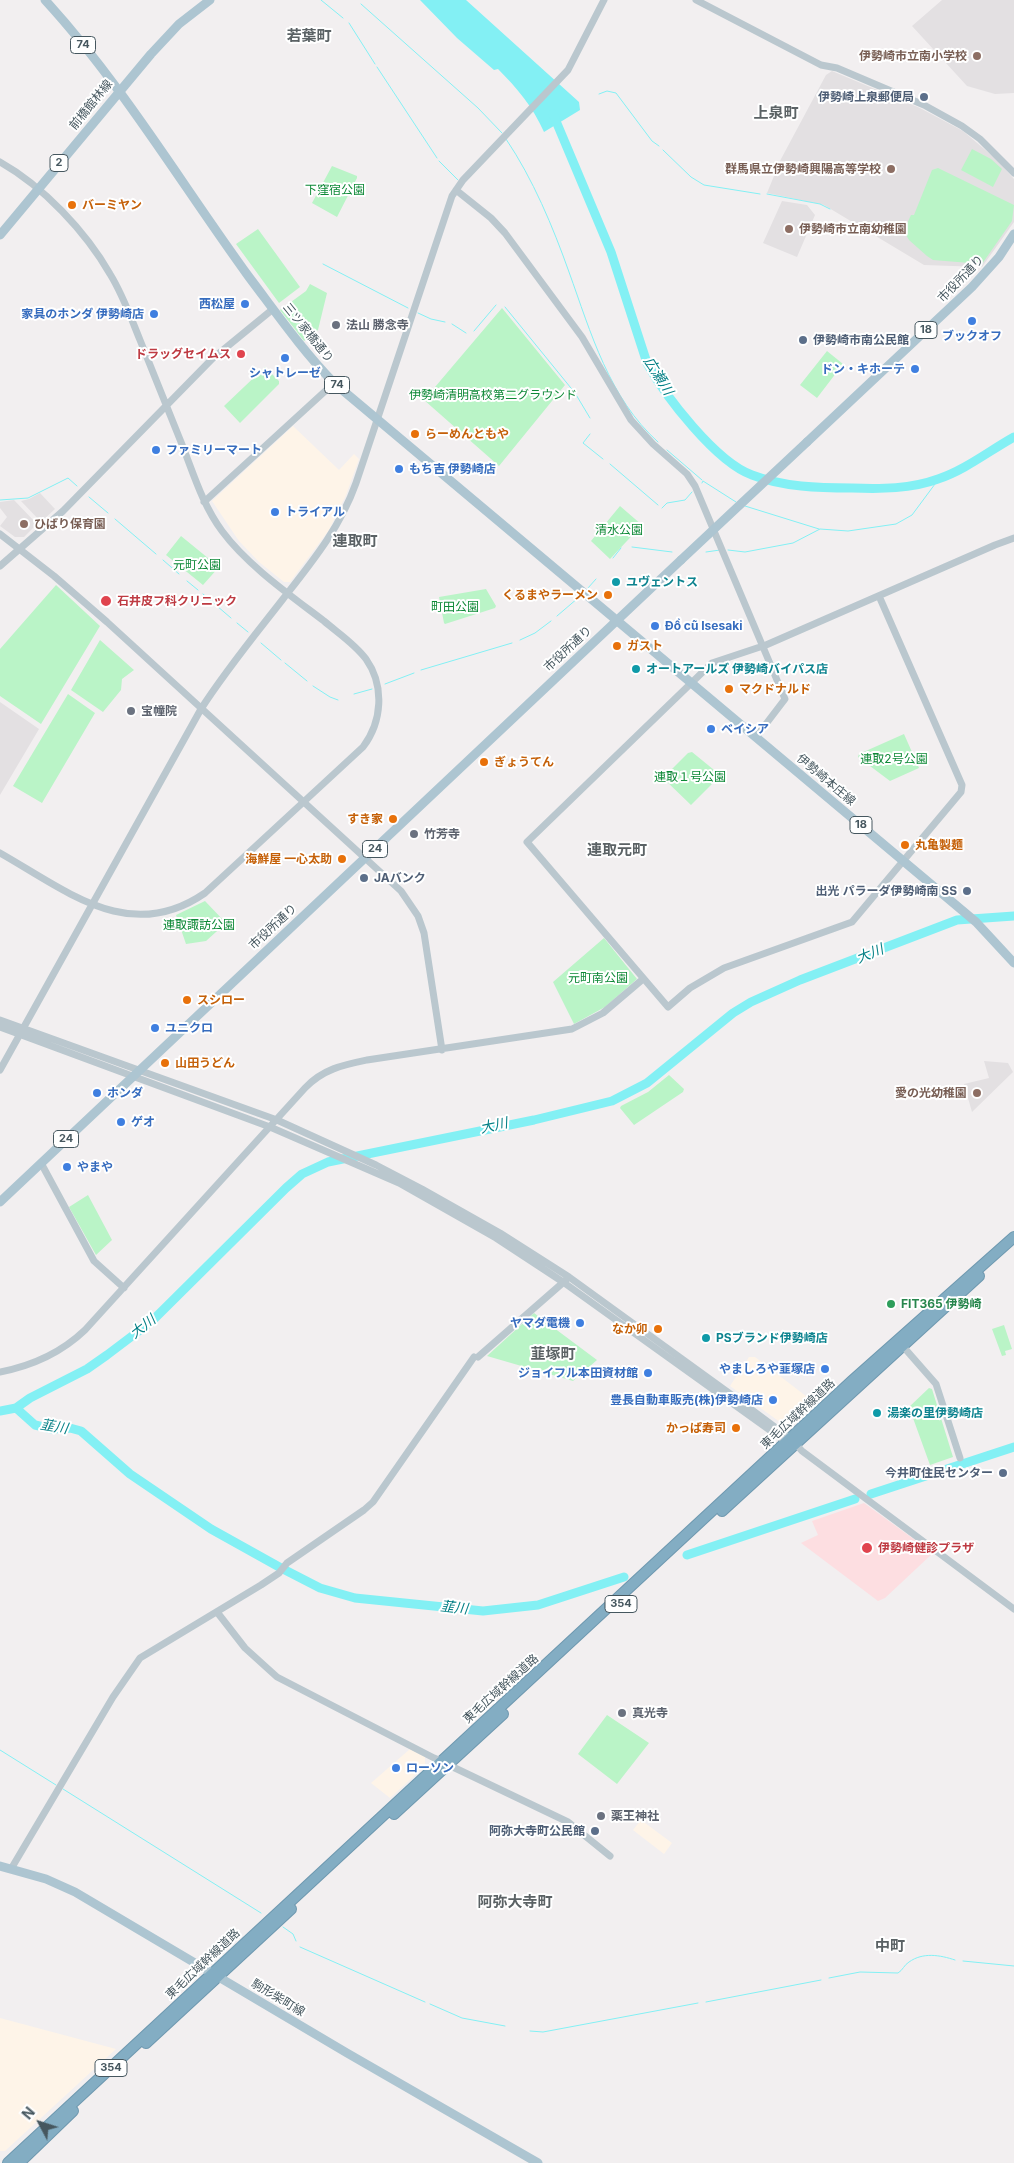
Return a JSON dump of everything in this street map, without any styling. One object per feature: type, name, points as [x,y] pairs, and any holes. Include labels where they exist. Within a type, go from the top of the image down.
[{"type":"highway","name":"東毛広域幹線道路","points":[[19,2163],[216,1975],[1014,1237]]},
{"type":"highway","name":"東毛広域幹線道路","points":[[900,1343],[1014,1246]]},
{"type":"highway","name":"東毛広域幹線道路","points":[[8,2163],[216,1975]]},
{"type":"main road","name":"三ツ家橋通り","points":[[45,0],[70,28],[118,92],[291,335],[334,383],[616,621]]},
{"type":"main road","name":"前橋館林線","points":[[0,234],[172,30],[210,0]]},
{"type":"main road","name":"市役所通り","points":[[135,1073],[981,278],[1014,234]]},
{"type":"main road","name":"伊勢崎本庄線","points":[[616,621],[966,913],[1014,963]]},
{"type":"main road","name":"24","points":[[0,1202],[135,1073]]},
{"type":"main road","name":"駒形柴町線","points":[[0,1866],[66,1886],[347,2054],[538,2163]]},
{"type":"street","points":[[0,1070],[201,709],[235,660],[322,549],[342,516],[377,420],[443,218],[456,190],[563,76],[604,0]]},
{"type":"street","points":[[696,0],[821,65],[837,68],[924,105],[974,134],[1014,174]]},
{"type":"street","points":[[0,162],[38,188],[86,241],[111,275],[166,405],[204,502],[223,532],[240,551],[359,651],[371,669],[378,690],[376,721],[368,740],[205,893],[186,905],[161,913],[141,915],[114,912],[92,903],[0,853]]},
{"type":"street","points":[[456,190],[497,224],[582,337],[631,420],[653,444],[690,478],[763,646],[784,702],[756,737]]},
{"type":"street","points":[[0,566],[62,511],[212,359],[273,310]]},
{"type":"street","points":[[204,502],[334,383]]},
{"type":"street","points":[[0,534],[21,548],[107,622],[401,891],[420,921],[429,958],[442,1050]]},
{"type":"street","points":[[879,596],[962,788],[852,922],[724,968],[690,988],[668,1007],[527,842],[712,663],[763,646],[879,596],[1014,538]]},
{"type":"street","points":[[0,1372],[36,1361],[74,1340],[124,1288],[308,1085],[333,1068],[367,1060],[554,1033],[579,1027],[604,1013],[643,978]]},
{"type":"street","points":[[0,1020],[20,1031],[135,1073],[351,1161],[457,1215],[566,1280]]},
{"type":"street","points":[[0,1027],[20,1031]]},
{"type":"street","points":[[135,1073],[277,1120],[362,1159],[461,1210],[566,1280],[1014,1609]]},
{"type":"street","points":[[41,1163],[94,1260],[124,1288]]},
{"type":"street","points":[[11,1869],[103,1713],[137,1662],[279,1573],[287,1563],[369,1506],[476,1357],[566,1280]]},
{"type":"street","points":[[900,1343],[936,1384],[960,1458]]},
{"type":"street","points":[[217,1612],[250,1653],[277,1676],[445,1762],[568,1822],[610,1856]]},
{"type":"shaded area","name":"伊勢崎市立南小学校","points":[[942,0],[1014,0],[1014,93],[995,94],[967,86],[912,26]]},
{"type":"shaded area","name":"群馬県立伊勢崎興陽高等学校","points":[[832,71],[920,108],[963,131],[996,159],[1014,179],[1014,222],[982,267],[924,265],[824,205],[767,193],[781,159],[826,75]]},
{"type":"shaded area","name":"伊勢崎市立南幼稚園","points":[[782,201],[807,205],[815,215],[797,257],[763,243]]},
{"type":"shaded area","points":[[293,426],[339,470],[354,454],[359,459],[346,495],[329,530],[290,582],[284,582],[259,562],[239,541],[212,501]]},
{"type":"shaded area","points":[[40,493],[55,509],[41,522],[21,501]]},
{"type":"shaded area","points":[[14,500],[37,524],[24,537],[15,537],[0,526],[7,517],[0,508],[0,502]]},
{"type":"shaded area","points":[[0,702],[39,729],[0,795]]},
{"type":"shaded area","points":[[984,1061],[1008,1063],[1013,1072],[972,1112],[964,1084],[989,1078]]},
{"type":"shaded area","points":[[749,1357],[755,1357],[815,1403],[792,1425],[784,1425],[730,1386]]},
{"type":"shaded area","name":"伊勢崎健診プラザ","points":[[864,1503],[933,1553],[885,1598],[878,1601],[801,1543],[818,1535],[812,1521]]},
{"type":"shaded area","points":[[410,1749],[425,1757],[425,1766],[390,1798],[371,1783]]},
{"type":"shaded area","points":[[641,1820],[672,1843],[664,1854],[633,1830]]},
{"type":"shaded area","points":[[0,2018],[116,2049],[5,2151],[0,2151]]},
{"type":"green space","points":[[972,149],[991,159],[1002,169],[993,187],[961,170]]},
{"type":"green space","name":"下窪宿公園","points":[[332,166],[357,176],[337,217],[312,203]]},
{"type":"green space","points":[[938,168],[1014,205],[1012,221],[982,264],[933,260],[909,240],[906,235],[905,228],[911,215],[914,215],[932,170]]},
{"type":"green space","points":[[258,229],[300,287],[279,303],[236,244]]},
{"type":"green space","points":[[310,284],[327,293],[318,330],[304,341],[280,310],[306,291]]},
{"type":"green space","name":"伊勢崎清明高校第二グラウンド","points":[[502,308],[565,385],[499,466],[424,400]]},
{"type":"green space","points":[[827,351],[843,364],[817,398],[800,385]]},
{"type":"green space","points":[[265,367],[279,381],[279,384],[240,423],[224,406]]},
{"type":"green space","name":"清水公園","points":[[620,506],[642,525],[610,559],[591,541]]},
{"type":"green space","name":"元町公園","points":[[181,536],[219,567],[203,585],[166,555]]},
{"type":"green space","points":[[56,585],[100,626],[41,724],[0,696],[0,649]]},
{"type":"green space","name":"町田公園","points":[[486,589],[496,606],[495,608],[444,623],[439,597]]},
{"type":"green space","points":[[100,640],[134,670],[122,679],[121,690],[103,712],[71,690]]},
{"type":"green space","points":[[68,694],[95,713],[42,803],[13,786]]},
{"type":"green space","name":"連取2号公園","points":[[904,734],[919,768],[890,781],[858,757],[859,754]]},
{"type":"green space","name":"連取１号公園","points":[[692,752],[719,774],[719,777],[691,805],[663,778],[688,753]]},
{"type":"green space","name":"連取諏訪公園","points":[[205,901],[226,923],[206,941],[186,944],[176,915]]},
{"type":"green space","name":"元町南公園","points":[[604,938],[637,979],[605,1007],[574,1024],[553,982]]},
{"type":"green space","points":[[669,1075],[684,1089],[683,1092],[634,1125],[620,1108],[621,1106],[648,1092]]},
{"type":"green space","points":[[88,1195],[112,1240],[96,1255],[69,1207]]},
{"type":"green space","points":[[534,1313],[597,1360],[573,1381],[487,1356]]},
{"type":"green space","points":[[1004,1325],[1012,1349],[1005,1351],[1006,1355],[1002,1356],[992,1329]]},
{"type":"green space","points":[[929,1388],[932,1389],[953,1457],[930,1465],[909,1407]]},
{"type":"green space","points":[[607,1715],[649,1743],[617,1784],[578,1754]]},
{"type":"water","points":[[420,0],[466,0],[579,102],[580,110],[544,132],[530,106],[505,76],[498,69],[494,70],[457,38]]},
{"type":"waterway","points":[[321,0],[343,18]]},
{"type":"waterway","points":[[361,4],[478,108],[502,133]]},
{"type":"waterway","points":[[349,23],[375,64]]},
{"type":"waterway","points":[[377,67],[437,158]]},
{"type":"waterway","points":[[599,94],[607,91],[616,93],[652,141],[659,146]]},
{"type":"waterway","name":"広瀬川","points":[[553,114],[611,252],[647,363],[666,393],[693,427],[723,457],[738,468],[764,479],[801,486],[827,488],[907,487],[948,475],[1014,437]]},
{"type":"waterway","points":[[506,139],[534,187],[549,221],[594,341],[614,385],[641,425],[658,442]]},
{"type":"waterway","points":[[663,150],[691,177],[704,185],[760,194]]},
{"type":"waterway","points":[[439,161],[458,180]]},
{"type":"waterway","points":[[767,194],[820,204],[830,209]]},
{"type":"waterway","points":[[323,264],[408,308]]},
{"type":"waterway","points":[[474,331],[496,305]]},
{"type":"waterway","points":[[505,307],[575,393],[590,418]]},
{"type":"waterway","points":[[418,313],[431,319],[445,322]]},
{"type":"waterway","points":[[452,324],[466,333]]},
{"type":"waterway","points":[[590,434],[583,443],[603,459]]},
{"type":"waterway","points":[[667,450],[702,480]]},
{"type":"waterway","points":[[610,464],[658,505]]},
{"type":"waterway","points":[[0,500],[28,498],[68,478],[77,486]]},
{"type":"waterway","points":[[728,550],[745,552],[793,543],[820,529],[848,531],[896,524],[912,515],[938,480]]},
{"type":"waterway","points":[[702,483],[703,481],[736,502]]},
{"type":"waterway","points":[[662,508],[667,503],[685,500],[692,492]]},
{"type":"waterway","points":[[89,497],[108,513]]},
{"type":"waterway","points":[[745,506],[819,529]]},
{"type":"waterway","points":[[115,519],[156,554]]},
{"type":"waterway","points":[[632,547],[672,552]]},
{"type":"waterway","points":[[613,558],[621,548]]},
{"type":"waterway","points":[[706,552],[720,550]]},
{"type":"waterway","points":[[163,560],[179,574]]},
{"type":"waterway","points":[[588,588],[596,579]]},
{"type":"waterway","points":[[187,581],[198,590]]},
{"type":"waterway","points":[[203,594],[231,618]]},
{"type":"waterway","points":[[557,616],[578,598]]},
{"type":"waterway","points":[[520,640],[535,633],[551,621]]},
{"type":"waterway","points":[[237,623],[248,632]]},
{"type":"waterway","points":[[261,643],[281,660]]},
{"type":"waterway","points":[[421,670],[512,643]]},
{"type":"waterway","points":[[285,663],[307,681]]},
{"type":"waterway","points":[[385,684],[414,673]]},
{"type":"waterway","points":[[313,686],[338,700]]},
{"type":"waterway","points":[[354,694],[372,689]]},
{"type":"waterway","name":"大川","points":[[0,1411],[16,1408],[30,1398],[87,1369],[152,1321],[302,1174],[328,1162],[534,1120],[612,1101],[647,1083],[733,1013],[751,1002],[800,980],[957,920],[1014,916]]},
{"type":"waterway","name":"韮川","points":[[16,1408],[35,1425],[52,1429],[70,1428],[81,1431],[130,1474],[211,1529],[281,1568]]},
{"type":"waterway","name":"韮川","points":[[871,1494],[1014,1447]]},
{"type":"waterway","name":"韮川","points":[[687,1555],[855,1499]]},
{"type":"waterway","name":"韮川","points":[[285,1570],[320,1588],[355,1598],[483,1611],[538,1605],[624,1577]]},
{"type":"waterway","points":[[0,1750],[56,1785]]},
{"type":"waterway","points":[[63,1789],[261,1913]]},
{"type":"waterway","points":[[283,1927],[293,1934],[296,1941]]},
{"type":"waterway","points":[[300,1947],[425,2002]]},
{"type":"waterway","points":[[829,1978],[860,1972],[898,1973],[909,1962],[926,1956],[938,1956],[955,1960]]},
{"type":"waterway","points":[[963,1961],[1014,1966]]},
{"type":"waterway","points":[[706,2002],[821,1980]]},
{"type":"waterway","points":[[530,2031],[543,2032],[698,2003]]},
{"type":"waterway","points":[[430,2004],[462,2018],[505,2026]]},
{"type":"place","name":"伊勢崎市立南小学校","points":[[977,56]]},
{"type":"place","name":"伊勢崎上泉郵便局","points":[[924,97]]},
{"type":"place","name":"群馬県立伊勢崎興陽高等学校","points":[[891,169]]},
{"type":"place","name":"バーミヤン","points":[[72,205]]},
{"type":"place","name":"伊勢崎市立南幼稚園","points":[[789,229]]},
{"type":"place","name":"西松屋","points":[[245,304]]},
{"type":"place","name":"家具のホンダ 伊勢崎店","points":[[154,314]]},
{"type":"place","name":"ブックオフ","points":[[972,321]]},
{"type":"place","name":"法山 勝念寺","points":[[336,325]]},
{"type":"place","name":"伊勢崎市南公民館","points":[[803,340]]},
{"type":"place","name":"ドラッグセイムス","points":[[241,354]]},
{"type":"place","name":"シャトレーゼ","points":[[285,358]]},
{"type":"place","name":"ドン・キホーテ","points":[[915,369]]},
{"type":"place","name":"らーめんともや","points":[[415,434]]},
{"type":"place","name":"ファミリーマート","points":[[156,450]]},
{"type":"place","name":"もち吉 伊勢崎店","points":[[399,469]]},
{"type":"place","name":"トライアル","points":[[275,512]]},
{"type":"place","name":"ひばり保育園","points":[[24,524]]},
{"type":"place","name":"ユヴェントス","points":[[616,582]]},
{"type":"place","name":"くるまやラーメン","points":[[608,595]]},
{"type":"place","name":"石井皮フ科クリニック","points":[[106,601]]},
{"type":"place","name":"Đồ cũ Isesaki","points":[[655,626]]},
{"type":"place","name":"ガスト","points":[[617,646]]},
{"type":"place","name":"オートアールズ 伊勢崎バイパス店","points":[[636,669]]},
{"type":"place","name":"マクドナルド","points":[[729,689]]},
{"type":"place","name":"宝幢院","points":[[131,711]]},
{"type":"place","name":"ベイシア","points":[[711,729]]},
{"type":"place","name":"ぎょうてん","points":[[484,762]]},
{"type":"place","name":"すき家","points":[[393,819]]},
{"type":"place","name":"竹芳寺","points":[[414,834]]},
{"type":"place","name":"丸亀製麺","points":[[905,845]]},
{"type":"place","name":"海鮮屋 一心太助","points":[[342,859]]},
{"type":"place","name":"JAバンク","points":[[364,878]]},
{"type":"place","name":"出光 パラーダ伊勢崎南 SS","points":[[967,891]]},
{"type":"place","name":"スシロー","points":[[187,1000]]},
{"type":"place","name":"ユニクロ","points":[[155,1028]]},
{"type":"place","name":"山田うどん","points":[[165,1063]]},
{"type":"place","name":"ホンダ","points":[[97,1093]]},
{"type":"place","name":"愛の光幼稚園","points":[[977,1093]]},
{"type":"place","name":"ゲオ","points":[[121,1122]]},
{"type":"place","name":"やまや","points":[[67,1167]]},
{"type":"place","name":"FIT365 伊勢崎","points":[[891,1304]]},
{"type":"place","name":"ヤマダ電機","points":[[580,1323]]},
{"type":"place","name":"なか卯","points":[[658,1329]]},
{"type":"place","name":"PSブランド伊勢崎店","points":[[706,1338]]},
{"type":"place","name":"やましろや韮塚店","points":[[825,1369]]},
{"type":"place","name":"ジョイフル本田資材館","points":[[648,1373]]},
{"type":"place","name":"豊長自動車販売(株)伊勢崎店","points":[[773,1400]]},
{"type":"place","name":"湯楽の里伊勢崎店","points":[[877,1413]]},
{"type":"place","name":"かっぱ寿司","points":[[736,1428]]},
{"type":"place","name":"今井町住民センター","points":[[1003,1473]]},
{"type":"place","name":"伊勢崎健診プラザ","points":[[867,1548]]},
{"type":"place","name":"真光寺","points":[[622,1713]]},
{"type":"place","name":"ローソン","points":[[396,1768]]},
{"type":"place","name":"薬王神社","points":[[601,1816]]},
{"type":"place","name":"阿弥大寺町公民館","points":[[595,1831]]},
{"type":"district","name":"若葉町","points":[[309,36]]},
{"type":"district","name":"上泉町","points":[[776,113]]},
{"type":"district","name":"連取町","points":[[355,541]]},
{"type":"district","name":"連取元町","points":[[617,850]]},
{"type":"district","name":"韮塚町","points":[[553,1354]]},
{"type":"district","name":"阿弥大寺町","points":[[515,1902]]},
{"type":"district","name":"中町","points":[[890,1946]]}]
